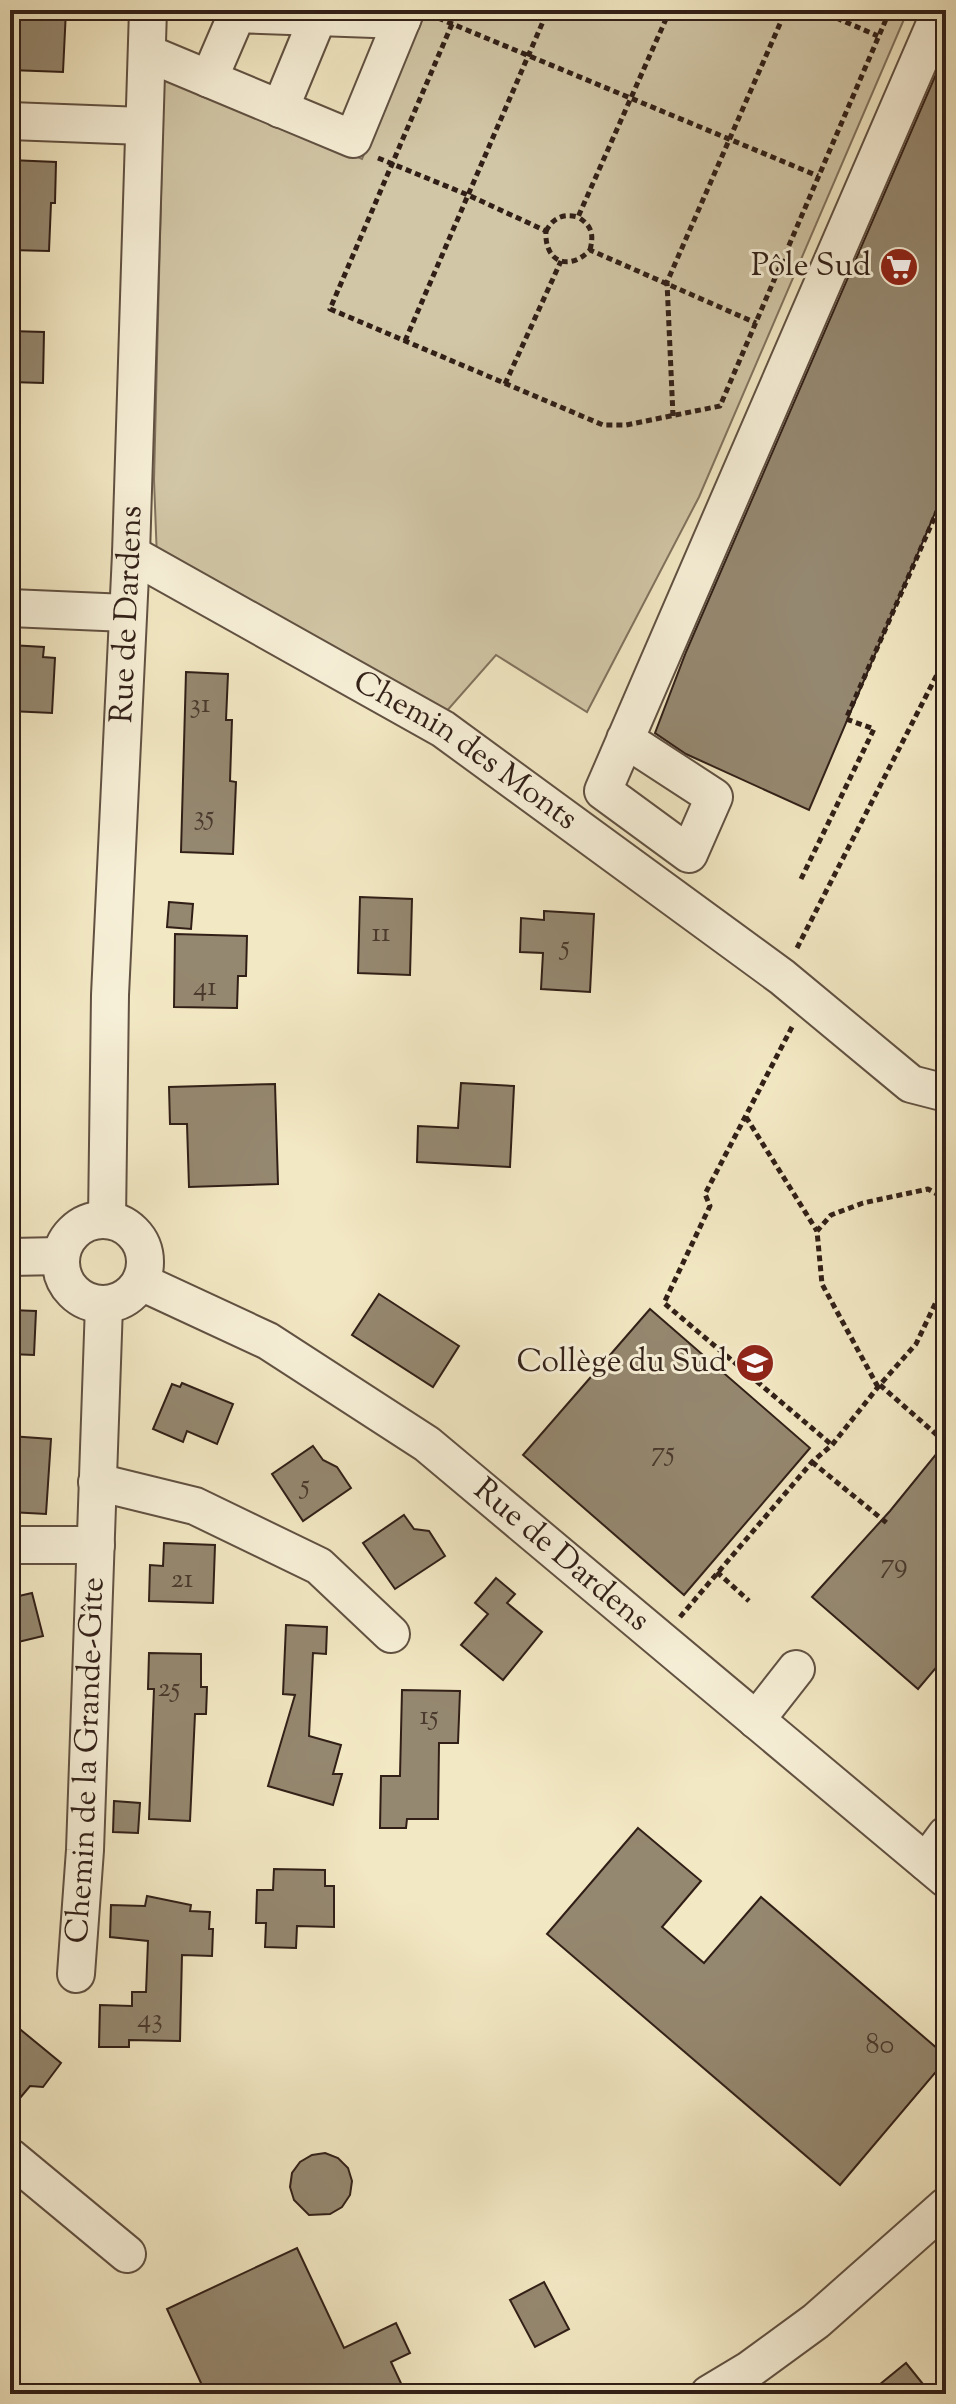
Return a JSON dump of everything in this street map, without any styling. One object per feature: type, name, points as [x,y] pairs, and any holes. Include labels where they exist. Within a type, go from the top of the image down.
[{"type":"street","name":"Rue de Dardens","points":[[107,1220],[110,995],[131,554],[148,10]]},
{"type":"street","points":[[625,739],[941,10]]},
{"type":"street","points":[[147,53],[280,109],[353,139],[413,15],[318,17],[237,14],[209,79]]},
{"type":"street","points":[[280,109],[318,17]]},
{"type":"street","points":[[10,121],[143,126]]},
{"type":"street","name":"Chemin des Monts","points":[[131,554],[443,729],[794,987],[911,1084],[946,1093]]},
{"type":"street","points":[[10,608],[127,613]]},
{"type":"street","points":[[107,1220],[126,1226],[140,1240],[146,1260],[141,1282],[132,1294],[119,1302],[104,1305],[86,1301],[71,1291],[63,1275],[61,1256],[66,1241],[77,1229],[91,1221],[107,1220]]},
{"type":"street","points":[[10,1257],[61,1256]]},
{"type":"street","name":"Rue de Dardens","points":[[141,1282],[268,1341],[427,1444],[756,1720],[939,1859]]},
{"type":"street","name":"Chemin de la Grande-Gîte","points":[[76,1974],[85,1850],[104,1305]]},
{"type":"street","points":[[97,1482],[195,1506],[319,1566],[391,1634]]},
{"type":"street","name":"Chemin de la Grande-Gîte","points":[[10,1545],[96,1545]]},
{"type":"street","points":[[756,1720],[796,1669]]},
{"type":"street","points":[[10,2157],[127,2254]]},
{"type":"street","points":[[709,2394],[749,2370],[816,2321],[946,2206]]},
{"type":"path","points":[[405,341],[548,10]]},
{"type":"path","points":[[578,217],[670,10]]},
{"type":"path","points":[[673,416],[667,282],[786,10]]},
{"type":"path","points":[[818,10],[878,36]]},
{"type":"path","points":[[452,24],[330,309],[603,425],[626,425],[720,406],[890,10]]},
{"type":"path","points":[[413,15],[452,24],[818,176]]},
{"type":"path","points":[[364,152],[546,231]]},
{"type":"path","points":[[569,214],[578,217],[591,230],[590,250],[581,260],[570,263],[561,261],[551,254],[545,242],[546,231],[558,217],[569,214]]},
{"type":"path","points":[[590,250],[756,323]]},
{"type":"path","points":[[505,384],[561,261]]},
{"type":"path","points":[[801,879],[874,729],[846,719],[946,491]]},
{"type":"path","points":[[832,1445],[664,1303],[710,1206],[705,1194],[746,1117],[794,987],[946,657]]},
{"type":"path","points":[[746,1117],[817,1231],[822,1284],[879,1386],[946,1443]]},
{"type":"path","points":[[817,1231],[831,1215],[863,1203],[928,1189],[946,1199]]},
{"type":"path","points":[[674,1623],[812,1462],[832,1445],[916,1344],[946,1281]]},
{"type":"path","points":[[935,1304],[946,1314]]},
{"type":"path","points":[[812,1462],[888,1524]]},
{"type":"path","points":[[717,1572],[749,1601]]},
{"type":"shaded area","points":[[425,10],[908,10],[699,497],[587,712],[496,655],[445,713],[157,559],[154,480],[164,74],[362,159]]},
{"type":"building","points":[[10,10],[66,10],[63,72],[10,70]]},
{"type":"building","name":"Pôle Sud","points":[[946,51],[946,487],[809,810],[686,754],[655,733],[686,652]]},
{"type":"building","points":[[10,160],[56,162],[49,251],[10,250]]},
{"type":"building","points":[[10,331],[44,332],[43,383],[10,382]]},
{"type":"building","points":[[10,645],[44,647],[43,657],[55,658],[52,713],[10,711]]},
{"type":"building","points":[[186,672],[228,674],[226,720],[232,720],[230,781],[236,782],[233,854],[181,852]]},
{"type":"building","points":[[360,897],[412,899],[410,975],[358,973]]},
{"type":"building","points":[[169,902],[193,904],[191,929],[167,927]]},
{"type":"building","points":[[544,911],[594,914],[590,992],[541,989],[543,953],[520,952],[521,918],[544,920]]},
{"type":"building","points":[[175,934],[247,936],[246,976],[238,976],[237,1008],[174,1007]]},
{"type":"building","points":[[461,1083],[514,1086],[510,1167],[417,1162],[418,1126],[458,1128]]},
{"type":"building","points":[[275,1084],[278,1184],[189,1187],[187,1124],[170,1124],[169,1087]]},
{"type":"building","points":[[379,1294],[459,1346],[433,1387],[352,1335]]},
{"type":"building","points":[[650,1309],[810,1448],[684,1595],[523,1455]]},
{"type":"building","points":[[10,1310],[36,1311],[34,1355],[10,1354]]},
{"type":"building","points":[[182,1383],[233,1404],[217,1444],[187,1431],[183,1442],[153,1429],[172,1384],[180,1387]]},
{"type":"building","points":[[10,1436],[51,1439],[46,1514],[10,1512]]},
{"type":"building","points":[[946,1442],[946,1656],[918,1689],[812,1597],[890,1511]]},
{"type":"building","points":[[313,1446],[323,1460],[337,1467],[351,1488],[303,1521],[272,1474]]},
{"type":"building","points":[[404,1515],[414,1529],[429,1531],[445,1556],[395,1589],[363,1543]]},
{"type":"building","points":[[164,1543],[215,1545],[213,1603],[149,1601],[150,1565],[163,1566]]},
{"type":"building","points":[[496,1578],[515,1594],[507,1603],[542,1632],[503,1680],[461,1645],[488,1614],[475,1603]]},
{"type":"building","points":[[32,1593],[43,1636],[10,1644],[10,1598]]},
{"type":"building","points":[[286,1625],[327,1627],[326,1654],[313,1653],[309,1736],[341,1745],[333,1774],[342,1774],[333,1805],[268,1786],[295,1695],[283,1694]]},
{"type":"building","points":[[149,1653],[201,1654],[201,1687],[207,1687],[206,1714],[195,1714],[190,1821],[149,1819],[154,1689],[148,1689]]},
{"type":"building","points":[[402,1690],[460,1691],[458,1743],[439,1743],[438,1819],[407,1819],[406,1828],[380,1828],[381,1776],[400,1776]]},
{"type":"building","points":[[114,1801],[140,1803],[138,1833],[113,1832]]},
{"type":"building","points":[[638,1828],[701,1881],[662,1927],[704,1963],[761,1897],[946,2056],[946,2060],[840,2185],[547,1934]]},
{"type":"building","points":[[274,1869],[325,1870],[325,1886],[334,1886],[334,1927],[297,1926],[296,1948],[265,1947],[266,1923],[256,1923],[257,1890],[273,1890]]},
{"type":"building","points":[[147,1896],[191,1905],[190,1911],[210,1912],[212,1956],[182,1955],[180,2041],[129,2040],[129,2047],[99,2047],[100,2005],[132,2006],[132,1992],[146,1992],[148,1941],[110,1937],[111,1905],[145,1906]]},
{"type":"building","points":[[10,2021],[61,2063],[43,2087],[30,2086],[10,2110]]},
{"type":"building","points":[[325,2153],[338,2158],[348,2168],[352,2181],[350,2195],[342,2207],[330,2214],[309,2215],[294,2200],[290,2187],[292,2173],[300,2162],[312,2155]]},
{"type":"building","points":[[297,2248],[344,2348],[396,2323],[410,2353],[391,2362],[406,2394],[206,2394],[167,2309]]},
{"type":"building","points":[[544,2282],[569,2329],[535,2347],[510,2300]]},
{"type":"building","points":[[906,2363],[931,2394],[868,2394]]},
{"type":"place","name":"Pôle Sud","points":[[899,267]]},
{"type":"place","name":"Collège du Sud","points":[[755,1363]]}]
